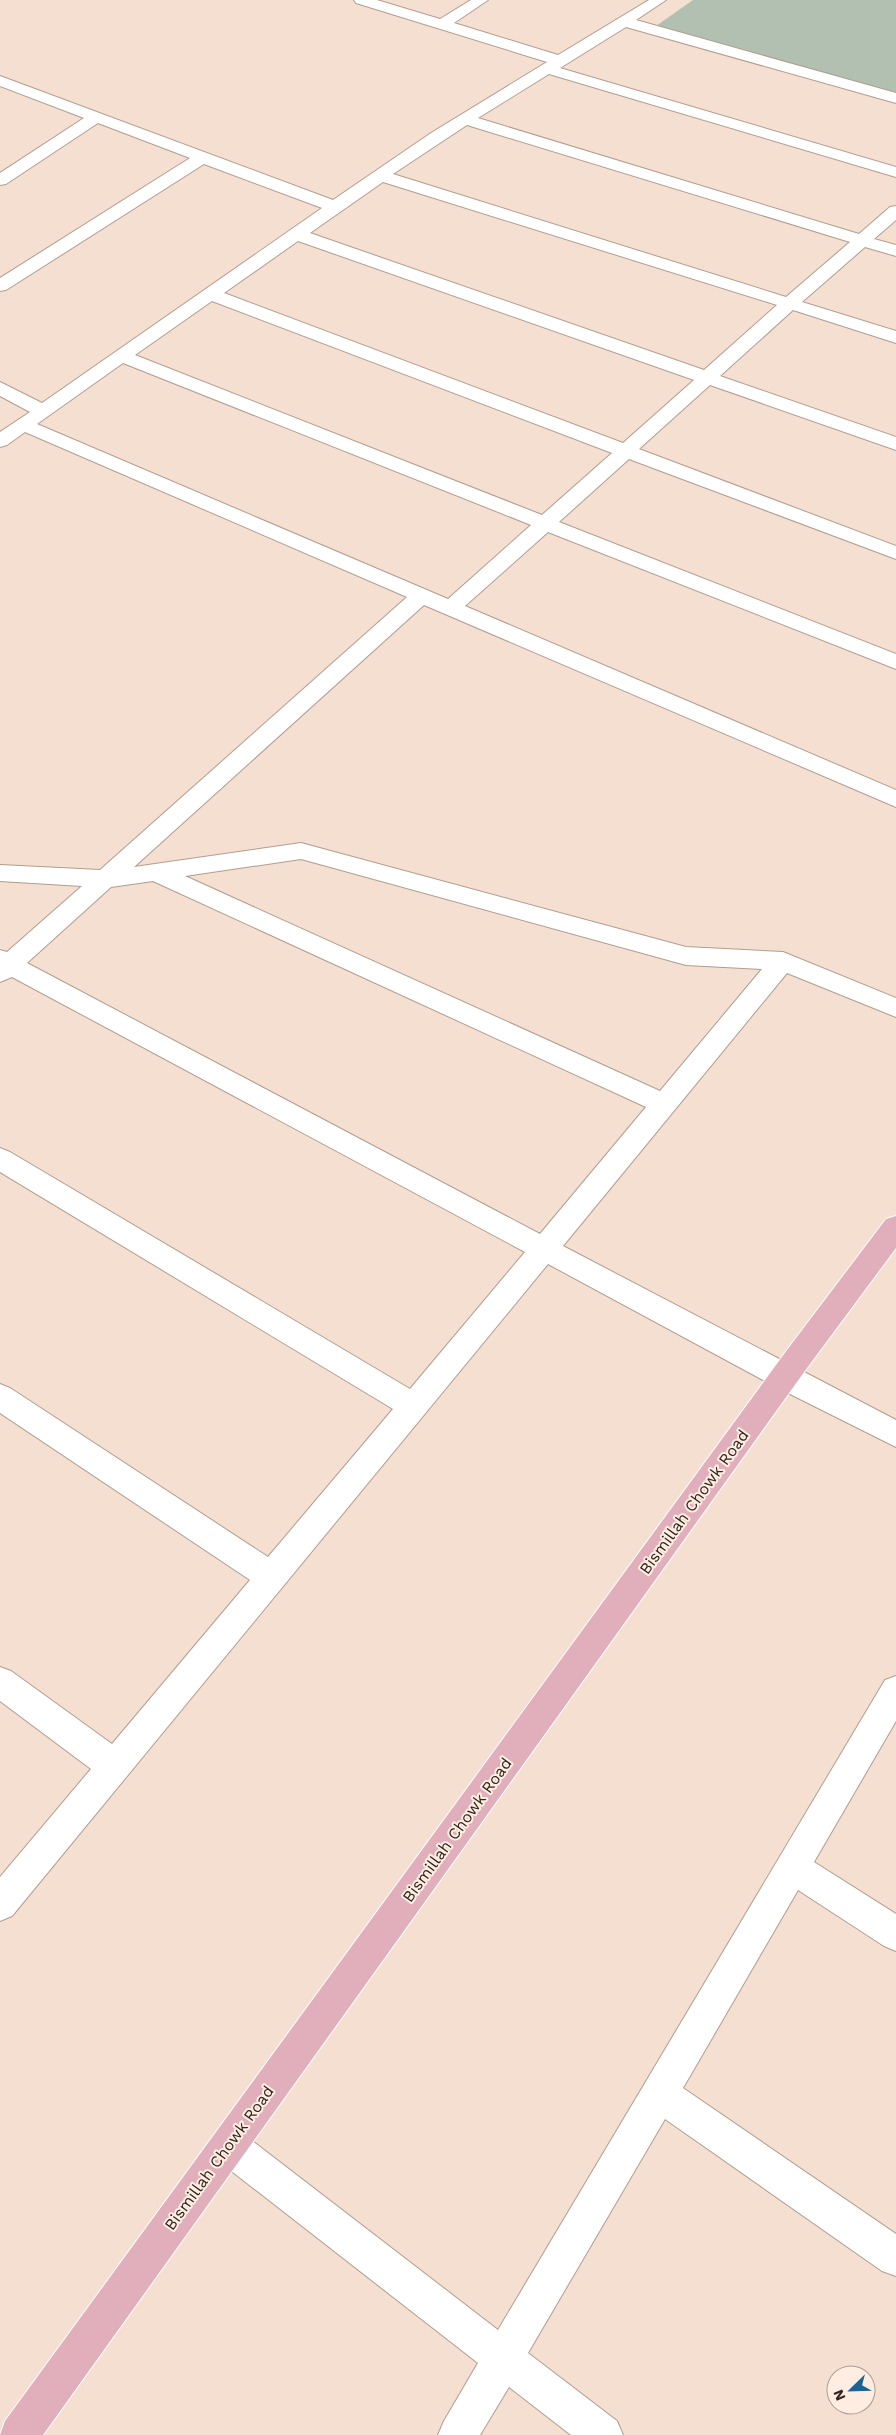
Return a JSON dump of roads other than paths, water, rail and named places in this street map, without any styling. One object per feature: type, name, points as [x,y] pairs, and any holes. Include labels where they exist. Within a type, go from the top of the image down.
[{"type":"main road","name":"Bismillah Chowk Road","points":[[20,2435],[784,1377],[896,1227]]},
{"type":"street","points":[[361,0],[441,24],[554,65],[896,172]]},
{"type":"street","points":[[441,24],[480,0]]},
{"type":"street","points":[[0,441],[379,175],[659,0]]},
{"type":"street","points":[[625,22],[896,98]]},
{"type":"street","points":[[0,81],[335,207]]},
{"type":"street","points":[[0,96],[20,88]]},
{"type":"street","points":[[0,180],[97,117]]},
{"type":"street","points":[[466,119],[896,251]]},
{"type":"street","points":[[0,286],[203,157]]},
{"type":"street","points":[[379,175],[896,338]]},
{"type":"street","points":[[451,608],[789,304],[896,211]]},
{"type":"street","points":[[296,234],[896,444]]},
{"type":"street","points":[[210,294],[896,553]]},
{"type":"street","points":[[121,356],[896,662]]},
{"type":"street","points":[[0,388],[43,412]]},
{"type":"street","points":[[24,425],[896,799]]},
{"type":"street","points":[[422,596],[107,879],[3,966],[544,1249],[784,1377],[896,1434]]},
{"type":"street","points":[[0,873],[107,879],[300,851],[686,956],[783,961],[896,1008]]},
{"type":"street","points":[[155,872],[664,1104]]},
{"type":"street","points":[[0,1904],[783,961]]},
{"type":"street","points":[[0,1159],[413,1406]]},
{"type":"street","points":[[0,1397],[272,1577]]},
{"type":"street","points":[[0,1682],[114,1766]]},
{"type":"street","points":[[458,2435],[896,1691]]},
{"type":"street","points":[[792,1867],[896,1934]]},
{"type":"street","points":[[659,2094],[896,2257]]},
{"type":"street","points":[[228,2146],[603,2435]]}]
